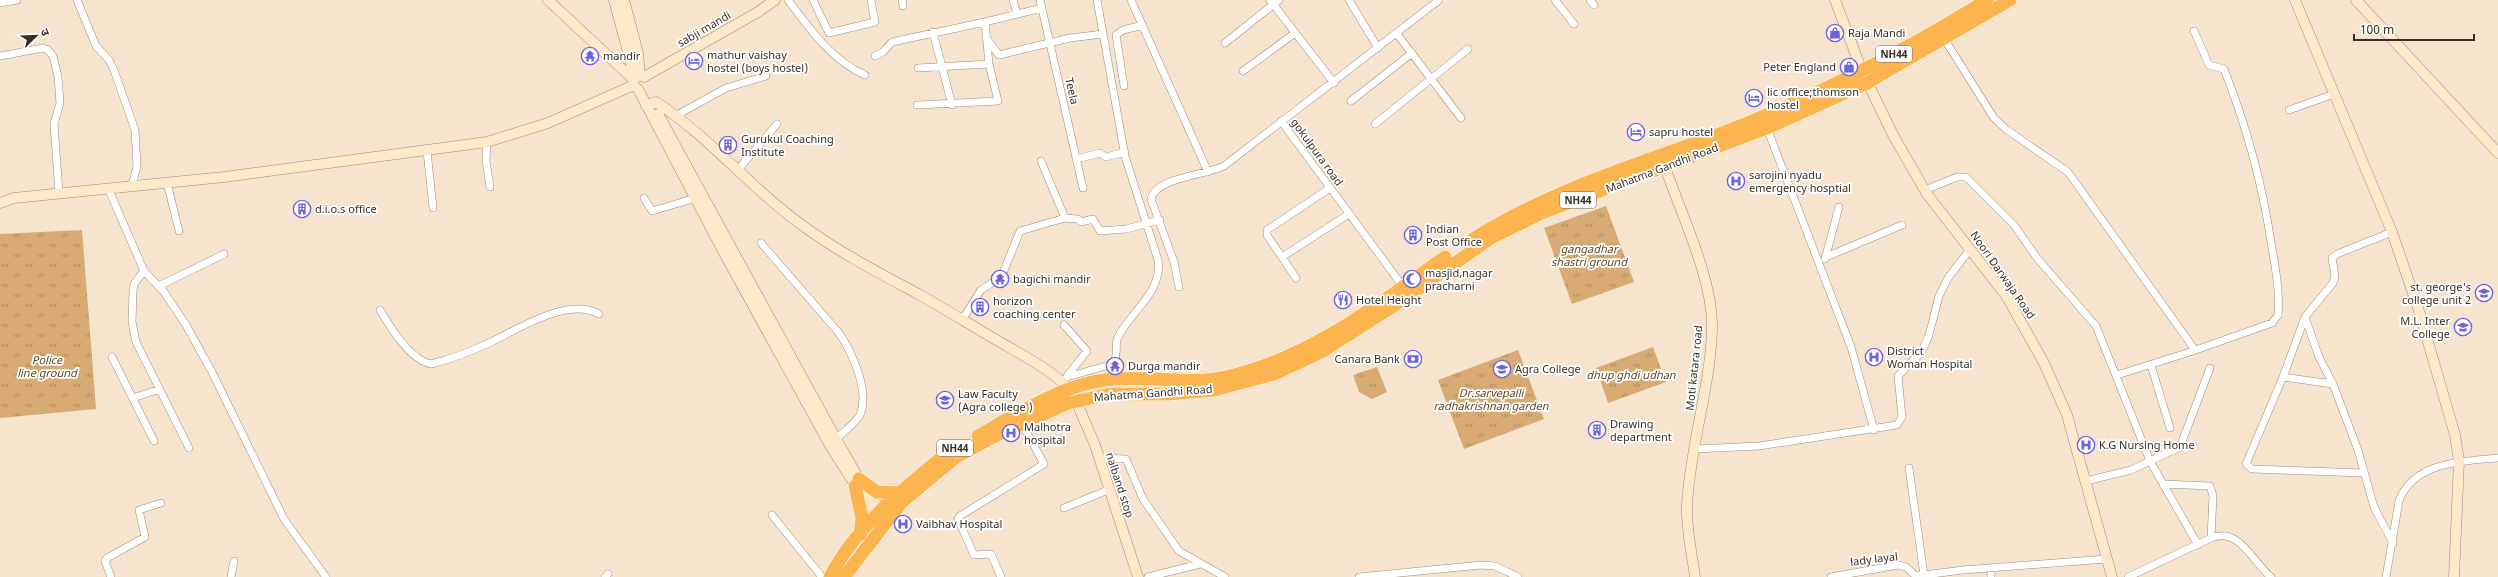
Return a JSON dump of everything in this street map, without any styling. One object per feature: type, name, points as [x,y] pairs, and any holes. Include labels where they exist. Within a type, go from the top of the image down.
[{"type":"highway","name":"Mahatma Gandhi Road","points":[[830,577],[860,535],[956,457],[1022,424],[1069,387],[1119,394],[1150,395],[1214,390],[1274,374],[1323,351],[1503,220],[1564,193],[1865,77],[1987,0]]},
{"type":"highway","name":"Mahatma Gandhi Road","points":[[844,577],[900,492],[953,449],[1051,398],[1069,387],[1104,380],[1225,377],[1286,357],[1318,342],[1511,228],[1542,214],[1768,128],[1865,77],[1945,40],[2010,0]]},
{"type":"highway","points":[[857,482],[877,492],[900,492]]},
{"type":"highway","points":[[857,482],[862,518],[860,535]]},
{"type":"street","points":[[0,3],[17,0]]},
{"type":"street","points":[[77,0],[96,46],[109,60],[114,70],[135,130],[137,166],[132,186]]},
{"type":"street","points":[[548,0],[638,82]]},
{"type":"street","name":"sabji mandi","points":[[14,198],[232,176],[487,142],[548,123],[638,82],[758,12],[775,0]]},
{"type":"street","points":[[788,0],[815,34],[843,64],[865,75]]},
{"type":"street","points":[[813,0],[829,33],[875,22],[871,0]]},
{"type":"street","points":[[1014,0],[1017,14]]},
{"type":"street","points":[[1097,0],[1132,183],[1174,262],[1179,287]]},
{"type":"street","points":[[1131,0],[1208,172]]},
{"type":"street","points":[[1349,0],[1378,48]]},
{"type":"street","name":"gokulpura road","points":[[1406,291],[1281,121],[1334,83],[1439,0]]},
{"type":"street","points":[[1555,0],[1574,24]]},
{"type":"street","name":"Noori Darwaja Road","points":[[1835,0],[1865,77],[1893,135],[1925,190],[1971,248],[2007,297],[2044,363],[2067,415],[2112,577]]},
{"type":"street","points":[[2295,0],[2392,232],[2405,268],[2453,422],[2458,461],[2454,577]]},
{"type":"street","points":[[2356,0],[2498,153]]},
{"type":"street","points":[[619,1],[638,82],[649,104],[698,197],[819,416],[857,482],[882,518]]},
{"type":"street","points":[[1226,43],[1274,1],[1295,32],[1334,83]]},
{"type":"street","points":[[876,56],[892,42],[1017,14],[1041,4]]},
{"type":"street","name":"Teela","points":[[1041,4],[1083,188]]},
{"type":"street","points":[[917,105],[952,105],[998,101],[989,64],[985,22]]},
{"type":"street","points":[[1124,86],[1116,35],[1123,30],[1143,25]]},
{"type":"street","points":[[933,32],[952,105]]},
{"type":"street","points":[[1243,71],[1295,32]]},
{"type":"street","points":[[2116,375],[2151,365],[2272,323],[2278,315],[2279,306],[2276,269],[2265,198],[2251,145],[2224,69],[2211,66],[2207,63],[2194,32]]},
{"type":"street","points":[[986,38],[999,55],[1050,42],[1103,34]]},
{"type":"street","points":[[1397,34],[1461,118]]},
{"type":"street","points":[[1945,40],[1994,118],[2072,176],[2195,350]]},
{"type":"street","points":[[0,56],[43,48],[48,50],[53,56],[60,103],[54,124],[59,193]]},
{"type":"street","points":[[1375,124],[1468,49]]},
{"type":"street","points":[[1352,101],[1412,53]]},
{"type":"street","points":[[918,68],[942,68],[989,64]]},
{"type":"street","points":[[677,115],[726,88],[766,76]]},
{"type":"street","points":[[2289,110],[2334,94]]},
{"type":"street","points":[[649,104],[656,102],[677,115],[737,171],[811,232],[861,265],[921,296],[962,320],[1069,387]]},
{"type":"street","points":[[1069,387],[1115,362],[1117,338],[1143,304],[1159,274],[1151,199],[1156,189],[1184,177],[1208,172],[1224,166],[1281,121]]},
{"type":"street","points":[[737,171],[777,124]]},
{"type":"street","points":[[1768,128],[1821,263],[1851,347],[1874,430]]},
{"type":"street","points":[[487,142],[486,161],[490,186]]},
{"type":"street","points":[[426,151],[433,208]]},
{"type":"street","points":[[1077,159],[1100,154],[1106,157],[1125,152]]},
{"type":"street","points":[[1041,161],[1065,218]]},
{"type":"street","name":"Moti katara road","points":[[1665,168],[1704,276],[1711,308],[1711,337],[1704,398],[1687,505],[1695,577]]},
{"type":"street","points":[[1925,190],[1961,175],[1972,182],[2014,225],[2037,258],[2089,316],[2103,339],[2130,416],[2150,461],[2198,545]]},
{"type":"street","points":[[167,182],[179,232]]},
{"type":"street","points":[[108,188],[144,271],[159,286],[186,325],[212,372],[284,518],[326,577]]},
{"type":"street","points":[[1296,278],[1267,235],[1267,230],[1330,188]]},
{"type":"street","points":[[0,195],[14,198]]},
{"type":"street","points":[[644,198],[652,211],[698,197]]},
{"type":"street","points":[[0,203],[14,198]]},
{"type":"street","points":[[1821,263],[1826,257],[1839,207]]},
{"type":"street","points":[[1282,257],[1349,214]]},
{"type":"street","points":[[962,320],[981,290],[998,279],[1003,273],[1020,231],[1065,218],[1078,219],[1081,222],[1093,219],[1100,231],[1120,230],[1154,222]]},
{"type":"street","points":[[1826,257],[1902,225]]},
{"type":"street","points":[[2364,473],[2247,467],[2248,456],[2283,377],[2305,317],[2333,283],[2335,276],[2331,261],[2333,256],[2392,232]]},
{"type":"street","points":[[761,243],[839,332],[849,349],[859,374],[861,412],[857,419],[836,439]]},
{"type":"street","points":[[1695,449],[1759,446],[1874,430],[1897,425],[1902,417],[1898,376],[1922,351],[1939,296],[1948,278],[1971,248]]},
{"type":"street","points":[[159,286],[224,254]]},
{"type":"street","points":[[144,271],[134,284],[133,332],[189,448]]},
{"type":"street","points":[[380,310],[406,346],[420,359],[431,364],[466,353],[528,324],[563,312],[586,309],[599,314]]},
{"type":"street","points":[[2305,317],[2319,357],[2333,384],[2358,450],[2374,507],[2393,543]]},
{"type":"street","points":[[1064,325],[1087,351],[1069,387]]},
{"type":"street","points":[[112,357],[154,441]]},
{"type":"street","points":[[2151,365],[2170,428]]},
{"type":"street","points":[[2086,481],[2131,470],[2180,446],[2210,368]]},
{"type":"street","points":[[2283,377],[2333,384]]},
{"type":"street","name":"nalband stop","points":[[1069,387],[1098,458],[1138,577]]},
{"type":"street","points":[[133,398],[160,389]]},
{"type":"street","points":[[819,416],[836,439],[857,482]]},
{"type":"street","points":[[1001,577],[991,554],[974,555],[958,519],[960,516],[1044,464],[1022,424]]},
{"type":"street","points":[[1098,458],[1126,460],[1143,499],[1172,543],[1179,551],[1225,577]]},
{"type":"street","points":[[2386,577],[2403,490],[2410,482],[2422,473],[2458,461],[2498,458]]},
{"type":"street","points":[[1909,468],[1919,576],[1991,568],[2106,559]]},
{"type":"street","points":[[2164,484],[2210,486],[2213,496],[2211,538]]},
{"type":"street","points":[[1064,508],[1108,490]]},
{"type":"street","points":[[112,577],[105,561],[107,558],[145,537],[139,510],[161,502]]},
{"type":"street","points":[[772,515],[822,577]]},
{"type":"street","points":[[2128,577],[2211,538],[2224,535],[2233,537],[2271,577]]},
{"type":"street","points":[[231,577],[234,561]]},
{"type":"street","points":[[1148,577],[1200,564]]},
{"type":"street","points":[[1359,577],[1481,565],[1495,566],[1518,577]]},
{"type":"street","name":"lady layal","points":[[1831,577],[1898,565],[1906,567],[1919,576]]},
{"type":"street","points":[[1991,568],[1992,577]]},
{"type":"green space","name":"gangadhar shastri ground","points":[[1606,206],[1634,282],[1572,304],[1544,228]]},
{"type":"green space","name":"Police line ground","points":[[82,230],[96,409],[0,418],[0,234]]},
{"type":"green space","name":"dhup ghdi udhan","points":[[1653,347],[1666,382],[1608,403],[1596,368]]},
{"type":"green space","name":"Dr.sarvepalli radhakrishnan garden","points":[[1518,350],[1544,419],[1464,449],[1438,380]]},
{"type":"green space","points":[[1377,367],[1387,392],[1372,399],[1359,392],[1353,375]]},
{"type":"place","name":"Raja Mandi","points":[[1835,33]]},
{"type":"place","name":"mandir","points":[[590,56]]},
{"type":"place","name":"mathur vaishay hostel (boys hostel)","points":[[694,61]]},
{"type":"place","name":"Peter England","points":[[1849,67]]},
{"type":"place","name":"lic office;thomson hostel","points":[[1754,98]]},
{"type":"place","name":"sapru hostel","points":[[1636,132]]},
{"type":"place","name":"Gurukul Coaching Institute","points":[[728,145]]},
{"type":"place","name":"sarojini nyadu emergency hosptial","points":[[1736,181]]},
{"type":"place","name":"d.i.o.s office","points":[[302,209]]},
{"type":"place","name":"Indian Post Office","points":[[1413,235]]},
{"type":"place","name":"bagichi mandir","points":[[1000,279]]},
{"type":"place","name":"masjid,nagar pracharni","points":[[1412,279]]},
{"type":"place","name":"st. george's college unit 2","points":[[2484,293]]},
{"type":"place","name":"Hotel Height","points":[[1343,300]]},
{"type":"place","name":"horizon coaching center","points":[[980,307]]},
{"type":"place","name":"M.L. Inter College","points":[[2463,327]]},
{"type":"place","name":"District Woman Hospital","points":[[1874,357]]},
{"type":"place","name":"Canara Bank","points":[[1413,359]]},
{"type":"place","name":"Durga mandir","points":[[1115,366]]},
{"type":"place","name":"Agra College","points":[[1502,369]]},
{"type":"place","name":"Law Faculty (Agra college )","points":[[945,400]]},
{"type":"place","name":"Drawing department","points":[[1597,430]]},
{"type":"place","name":"Malhotra hospital","points":[[1011,433]]},
{"type":"place","name":"K.G Nursing Home","points":[[2086,445]]},
{"type":"place","name":"Vaibhav Hospital","points":[[903,524]]}]
